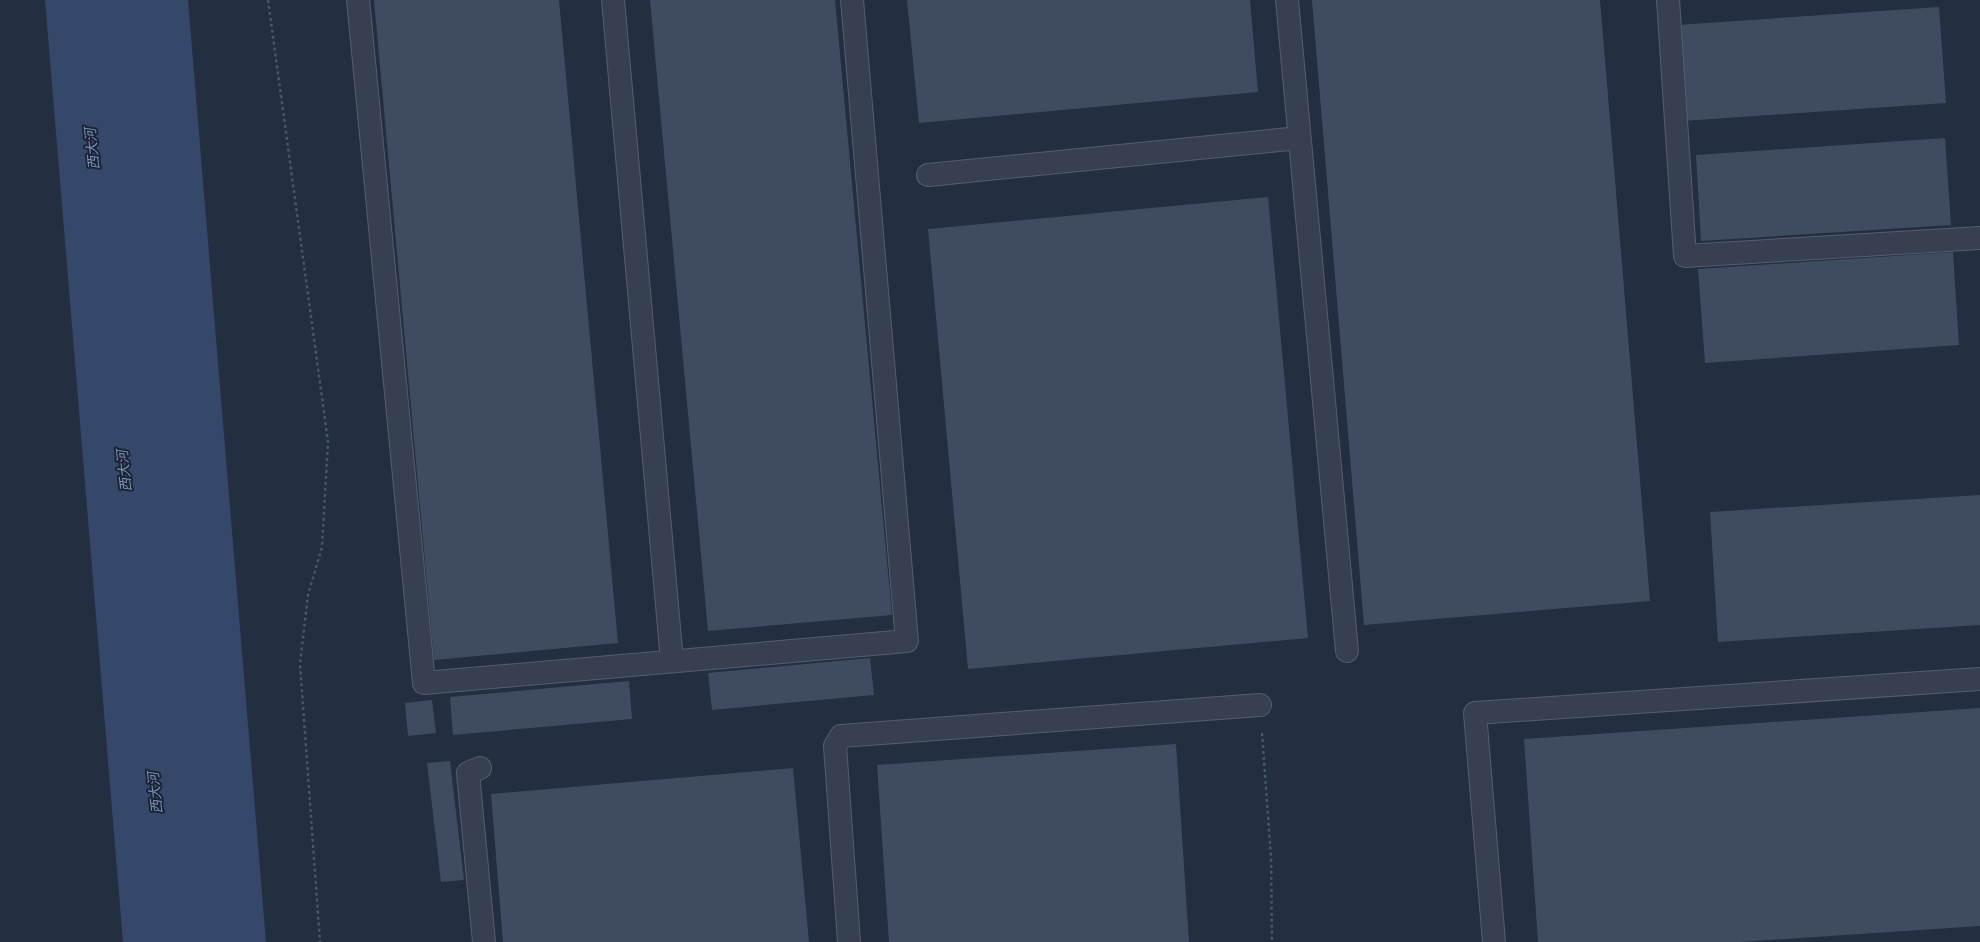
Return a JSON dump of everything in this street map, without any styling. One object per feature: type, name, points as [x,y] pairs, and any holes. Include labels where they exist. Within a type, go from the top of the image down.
[{"type":"lane","points":[[358,0],[424,683],[906,641],[852,0]]},
{"type":"lane","points":[[613,0],[672,661]]},
{"type":"lane","points":[[1287,0],[1346,651]]},
{"type":"lane","points":[[1668,0],[1684,256],[1980,238]]},
{"type":"lane","points":[[928,175],[1299,138]]},
{"type":"lane","points":[[1494,942],[1475,713],[1980,679]]},
{"type":"lane","points":[[849,942],[835,746],[841,736],[1260,705]]},
{"type":"lane","points":[[480,768],[468,773],[484,942]]},
{"type":"path","points":[[268,0],[328,442],[322,547],[308,595],[300,664],[320,942]]},
{"type":"path","points":[[1260,705],[1271,857],[1272,942]]},
{"type":"water","name":"西大河","points":[[45,0],[188,0],[266,942],[123,942]]},
{"type":"building","points":[[374,0],[559,0],[618,643],[434,660]]},
{"type":"building","points":[[650,0],[835,0],[892,615],[708,631]]},
{"type":"building","points":[[907,0],[1250,0],[1258,92],[919,123]]},
{"type":"building","points":[[1312,0],[1600,0],[1650,601],[1364,625]]},
{"type":"building","points":[[1939,7],[1946,103],[1683,121],[1677,25]]},
{"type":"building","points":[[1945,138],[1951,225],[1701,241],[1696,155]]},
{"type":"building","points":[[1268,197],[1308,638],[968,669],[928,229]]},
{"type":"building","points":[[1953,252],[1959,345],[1705,363],[1698,269]]},
{"type":"building","points":[[1980,495],[1980,625],[1718,642],[1710,512]]},
{"type":"building","points":[[870,658],[874,695],[712,710],[708,673]]},
{"type":"building","points":[[629,681],[632,719],[453,735],[450,697]]},
{"type":"building","points":[[432,700],[436,733],[408,736],[405,703]]},
{"type":"building","points":[[1980,708],[1980,926],[1740,942],[1538,942],[1524,739]]},
{"type":"building","points":[[1176,744],[1189,942],[889,942],[877,765]]},
{"type":"building","points":[[450,761],[464,880],[441,882],[427,763]]},
{"type":"building","points":[[793,768],[809,942],[503,942],[491,794]]}]
